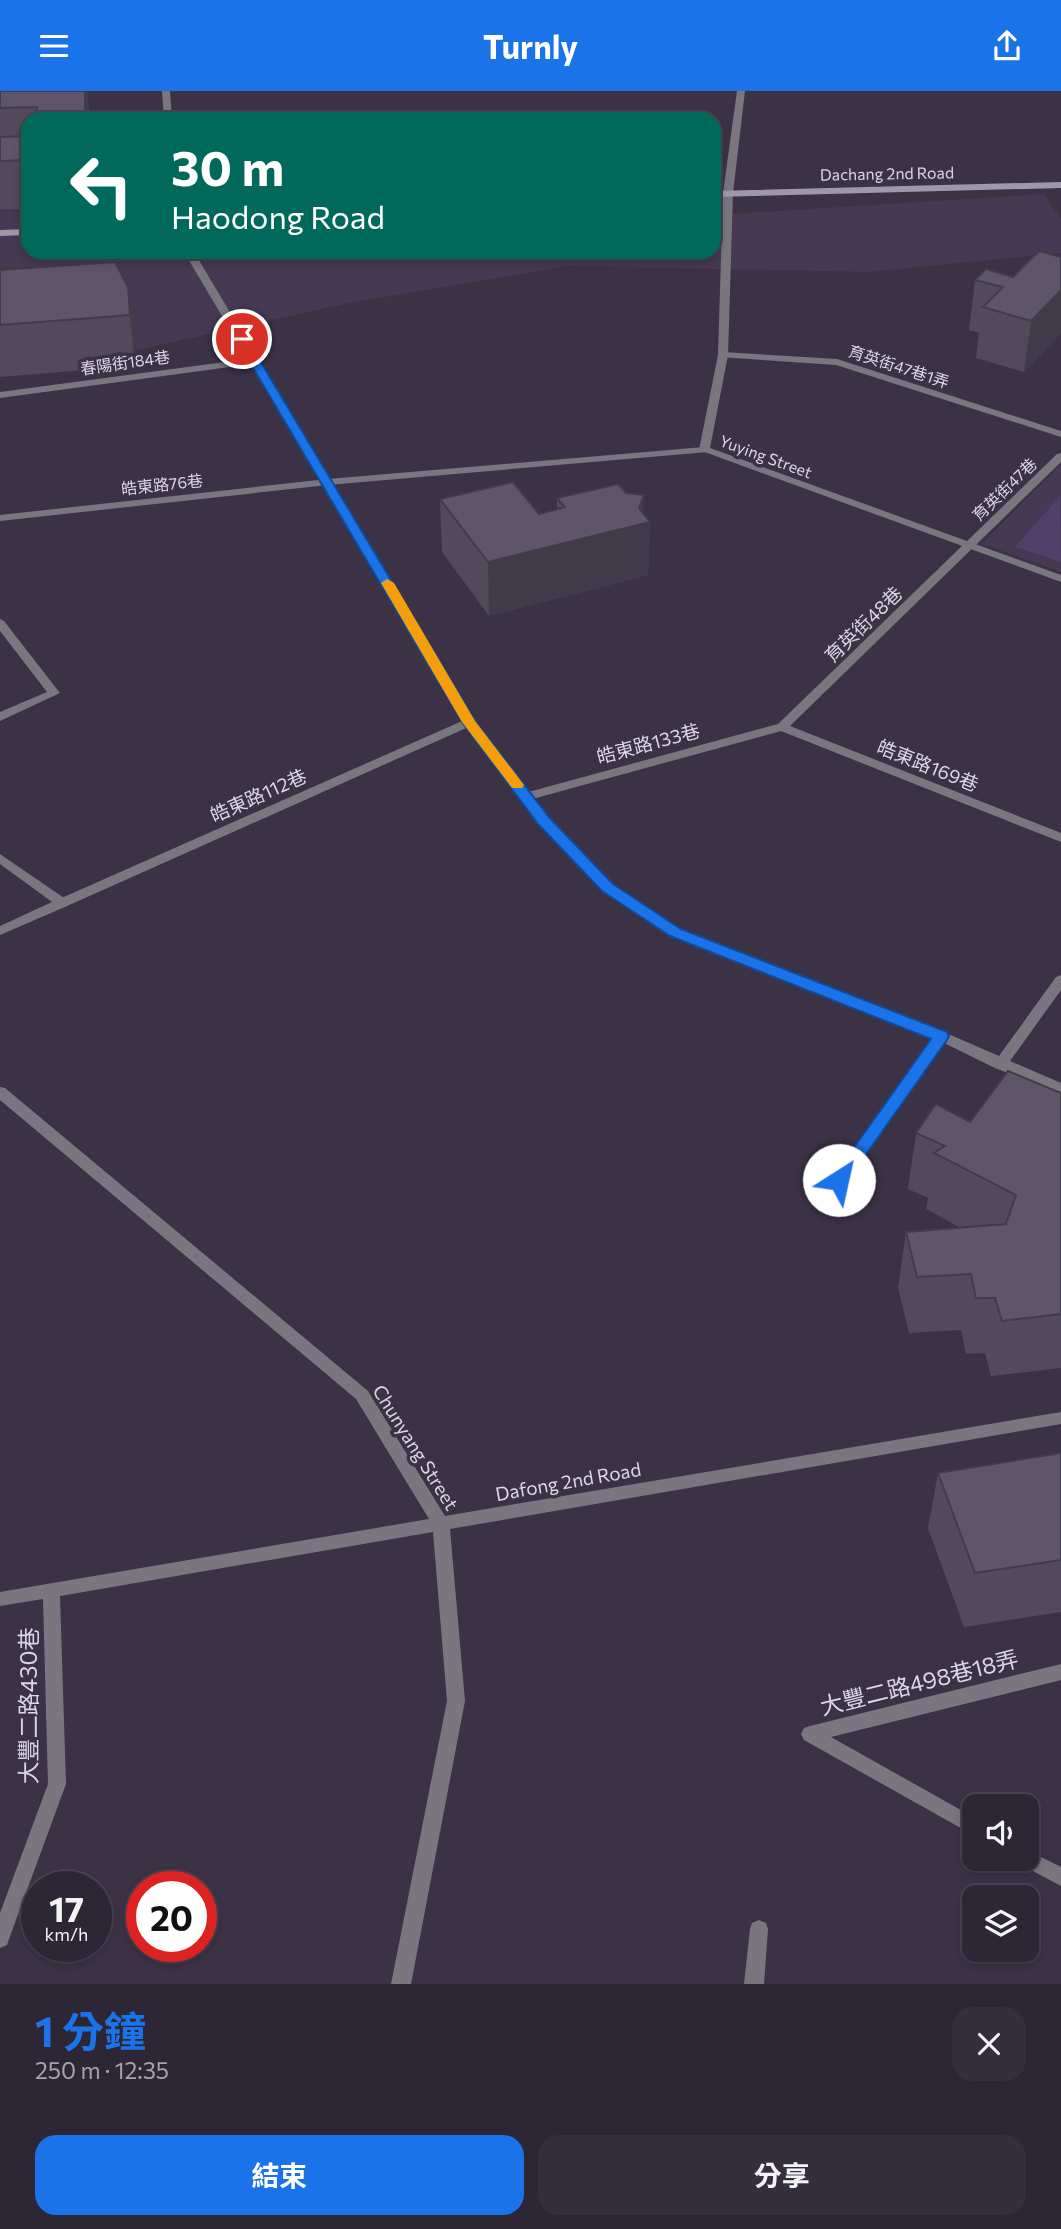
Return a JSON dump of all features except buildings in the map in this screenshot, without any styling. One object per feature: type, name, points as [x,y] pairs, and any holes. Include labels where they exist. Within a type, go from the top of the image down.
[{"type":"street","points":[[166,91],[168,112]]},
{"type":"street","name":"Yuying Street","points":[[741,91],[728,193],[723,355],[704,450],[1061,579]]},
{"type":"street","name":"Dachang 2nd Road","points":[[721,194],[1061,185]]},
{"type":"street","points":[[0,233],[21,232]]},
{"type":"street","points":[[193,259],[469,722],[543,821],[607,888],[676,933],[941,1036],[1061,1089]]},
{"type":"street","name":"育英街47巷1弄","points":[[723,355],[837,362],[1061,434]]},
{"type":"street","name":"春陽街184巷","points":[[0,395],[255,361]]},
{"type":"street","name":"皓東路76巷","points":[[0,518],[328,482],[704,450]]},
{"type":"street","name":"育英街47巷","points":[[968,545],[1061,456]]},
{"type":"street","name":"育英街48巷","points":[[782,727],[968,545]]},
{"type":"street","points":[[0,623],[54,693],[0,717]]},
{"type":"street","name":"皓東路112巷","points":[[62,903],[469,722]]},
{"type":"street","name":"皓東路133巷","points":[[526,797],[782,727]]},
{"type":"street","name":"皓東路169巷","points":[[782,727],[1061,838]]},
{"type":"street","points":[[0,858],[62,903],[0,931]]},
{"type":"street","points":[[1000,1064],[1061,979]]},
{"type":"street","points":[[839,1180],[941,1036]]},
{"type":"street","name":"Chunyang Street","points":[[0,1092],[362,1395],[441,1524],[456,1701],[401,1984]]},
{"type":"street","name":"Dafong 2nd Road","points":[[0,1599],[1061,1418]]},
{"type":"street","name":"大豐二路430巷","points":[[0,1938],[57,1784],[51,1590]]},
{"type":"street","name":"大豐二路498巷18弄","points":[[962,1821],[810,1734],[1061,1672]]},
{"type":"street","points":[[1039,1865],[1061,1877]]},
{"type":"street","points":[[754,1984],[759,1929]]},
{"type":"shaded area","points":[[1044,194],[1061,219],[1061,253],[869,272],[568,266],[344,304],[128,352],[0,366],[0,211],[21,210],[21,259],[721,259],[721,215]]},
{"type":"shaded area","points":[[1061,464],[1061,572],[982,544]]},
{"type":"shaded area","points":[[1060,496],[1061,562],[1015,547]]},
{"type":"slow traffic","points":[[387,583],[469,722],[517,785]]},
{"type":"route","points":[[242,339],[469,722],[543,821],[607,888],[676,933],[941,1036],[839,1180]]}]
